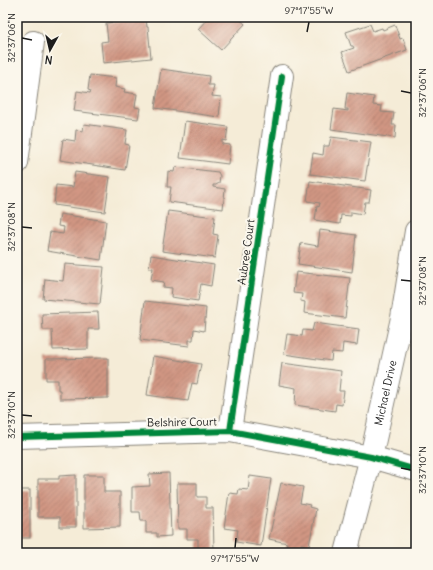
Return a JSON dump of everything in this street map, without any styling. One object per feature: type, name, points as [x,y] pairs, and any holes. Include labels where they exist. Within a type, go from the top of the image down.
[{"type":"street","points":[[17,163],[33,42]]},
{"type":"street","name":"Aubree Court","points":[[230,431],[282,76]]},
{"type":"street","name":"Michael Drive","points":[[346,553],[371,457],[402,318],[416,231]]},
{"type":"street","name":"Belshire Court","points":[[17,437],[230,431],[371,457],[416,470]]},
{"type":"building","points":[[209,17],[237,17],[245,24],[221,50],[198,29]]},
{"type":"building","points":[[146,19],[151,58],[103,63],[101,42],[108,41],[106,23]]},
{"type":"building","points":[[370,24],[373,31],[382,28],[383,30],[395,25],[400,39],[403,38],[407,50],[349,71],[342,52],[354,48],[351,46],[346,32]]},
{"type":"building","points":[[161,69],[209,76],[208,85],[214,85],[212,96],[221,97],[219,117],[155,108]]},
{"type":"building","points":[[90,75],[116,78],[115,87],[125,89],[124,92],[137,94],[135,107],[140,108],[138,119],[74,111],[77,91],[90,93],[91,91],[88,90]]},
{"type":"building","points":[[347,93],[374,97],[373,105],[382,106],[381,112],[394,113],[392,125],[396,125],[395,138],[331,129],[334,109],[348,111],[348,109],[345,109]]},
{"type":"building","points":[[185,121],[228,127],[226,141],[222,140],[222,144],[230,145],[228,164],[180,158]]},
{"type":"building","points":[[84,124],[127,130],[125,144],[129,145],[125,170],[60,160],[63,139],[75,141],[76,130],[83,131]]},
{"type":"building","points":[[331,137],[371,142],[365,181],[310,174],[313,153],[323,155],[324,146],[329,146]]},
{"type":"building","points":[[175,167],[218,172],[220,176],[219,183],[213,185],[213,187],[225,189],[223,209],[169,202],[171,187],[167,187],[168,171],[174,172]]},
{"type":"building","points":[[75,172],[110,177],[105,212],[54,205],[56,185],[73,187]]},
{"type":"building","points":[[310,181],[371,190],[369,202],[365,202],[363,214],[351,212],[351,216],[341,215],[340,224],[315,220],[317,206],[319,207],[320,203],[307,201]]},
{"type":"building","points":[[168,211],[215,217],[213,234],[218,235],[215,258],[162,251]]},
{"type":"building","points":[[60,214],[106,221],[101,260],[47,251],[50,232],[63,234],[64,227],[58,226]]},
{"type":"building","points":[[320,230],[356,235],[352,272],[298,264],[301,243],[318,246]]},
{"type":"building","points":[[151,255],[214,265],[211,286],[201,284],[198,301],[171,297],[172,288],[163,287],[164,282],[151,280],[153,268],[149,268]]},
{"type":"building","points":[[65,264],[104,267],[100,304],[43,299],[45,279],[63,281]]},
{"type":"building","points":[[296,272],[350,278],[345,318],[304,313],[305,302],[301,301],[302,294],[293,293]]},
{"type":"building","points":[[145,301],[206,308],[204,331],[194,329],[193,340],[189,340],[189,346],[140,340]]},
{"type":"building","points":[[98,312],[99,329],[88,329],[88,349],[53,350],[52,330],[43,330],[42,314]]},
{"type":"building","points":[[314,323],[359,329],[357,345],[343,343],[342,353],[332,352],[331,361],[284,354],[287,334],[302,336],[303,330],[312,331]]},
{"type":"building","points":[[153,356],[201,364],[197,384],[192,383],[188,401],[147,395]]},
{"type":"building","points":[[108,358],[108,398],[60,399],[58,380],[46,380],[46,359]]},
{"type":"building","points":[[282,363],[341,371],[339,391],[344,391],[342,405],[336,404],[335,411],[295,405],[296,388],[279,385]]},
{"type":"building","points":[[169,473],[171,536],[157,537],[157,533],[146,533],[146,521],[141,521],[140,512],[132,512],[132,487],[150,486],[149,474]]},
{"type":"building","points":[[76,475],[76,527],[60,527],[60,517],[38,517],[38,479],[59,479],[59,476]]},
{"type":"building","points":[[84,475],[104,475],[104,492],[120,492],[120,527],[84,528]]},
{"type":"building","points":[[250,476],[271,479],[261,546],[236,542],[238,530],[224,528],[229,493],[238,494],[239,489],[248,490]]},
{"type":"building","points":[[177,483],[197,483],[197,497],[206,497],[206,508],[213,508],[214,552],[198,553],[198,539],[187,539],[187,529],[178,529]]},
{"type":"building","points":[[281,483],[303,487],[300,503],[310,505],[309,507],[316,509],[309,546],[301,544],[300,550],[286,547],[287,543],[269,539]]},
{"type":"building","points":[[17,490],[30,490],[30,538],[17,538]]},
{"type":"cycle path","points":[[230,431],[282,76]]},
{"type":"cycle path","points":[[17,437],[230,431],[371,457],[416,470]]}]
